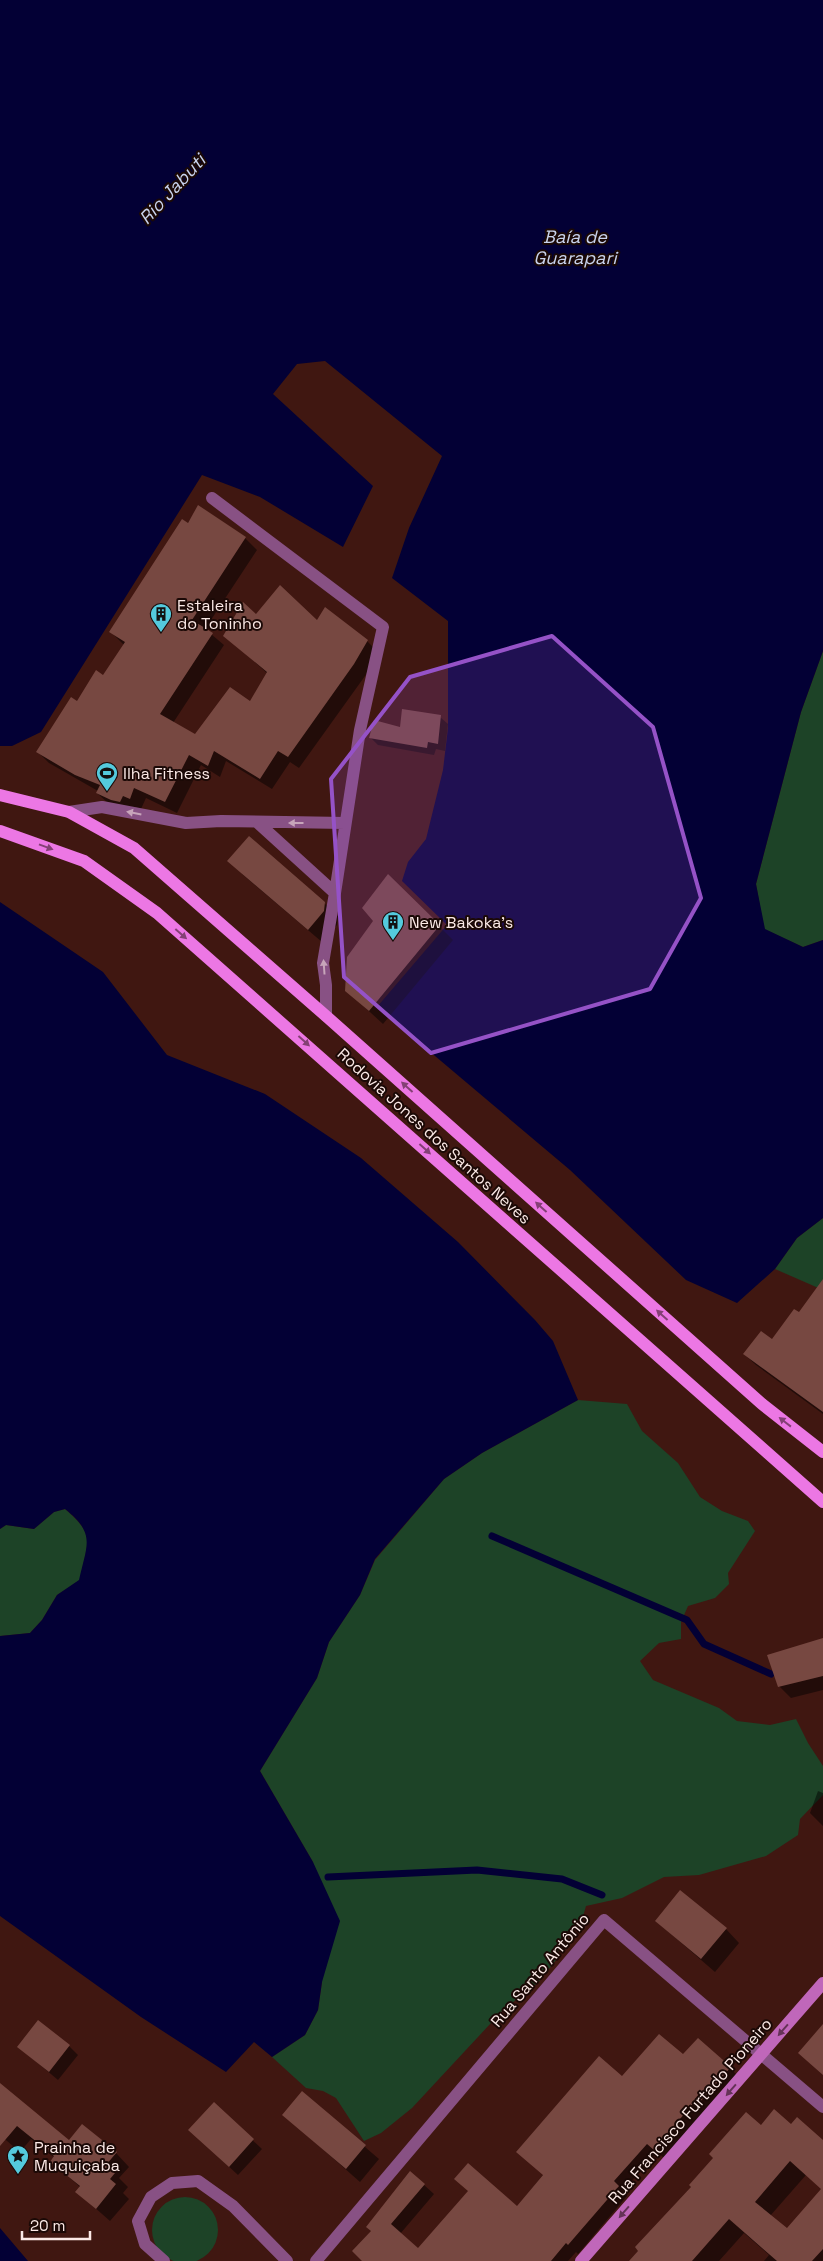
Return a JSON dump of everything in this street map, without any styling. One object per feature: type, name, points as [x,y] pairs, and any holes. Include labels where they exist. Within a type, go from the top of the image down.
[{"type":"main road","name":"Rodovia Jones dos Santos Neves","points":[[0,795],[69,812],[134,848],[762,1404],[823,1452]]},
{"type":"main road","name":"Rodovia Jones dos Santos Neves","points":[[0,831],[84,861],[157,913],[823,1502]]},
{"type":"street","points":[[212,498],[383,627],[360,730],[323,962],[326,986],[326,1016]]},
{"type":"street","points":[[69,812],[102,807],[186,823],[221,821],[344,823]]},
{"type":"street","points":[[258,823],[335,893]]},
{"type":"street","name":"Rua Santo Antônio","points":[[316,2261],[604,1920],[763,2053],[823,2107]]},
{"type":"street","name":"Rua Francisco Furtado Pioneiro","points":[[581,2261],[823,1983]]},
{"type":"street","points":[[164,2261],[144,2244],[138,2221],[152,2197],[172,2183],[198,2181],[233,2206],[287,2261]]},
{"type":"highlighted area","points":[[552,636],[653,727],[701,898],[650,989],[431,1053],[344,977],[331,779],[410,677]]},
{"type":"green space","points":[[823,651],[823,940],[803,947],[764,929],[756,884],[801,712]]},
{"type":"green space","points":[[823,1218],[823,1290],[775,1269],[797,1238]]},
{"type":"green space","points":[[578,1400],[627,1404],[642,1431],[678,1463],[700,1497],[722,1511],[748,1521],[755,1531],[728,1573],[729,1584],[715,1598],[688,1606],[681,1622],[681,1639],[659,1643],[640,1661],[653,1680],[719,1708],[737,1721],[770,1725],[796,1719],[808,1743],[823,1766],[823,1795],[800,1819],[798,1835],[766,1856],[699,1875],[664,1877],[622,1898],[586,1906],[582,1920],[561,1943],[556,1960],[538,1983],[504,2009],[412,2108],[381,2133],[364,2141],[336,2098],[323,2091],[306,2088],[272,2057],[305,2035],[318,2010],[322,1982],[313,1862],[260,1771],[317,1678],[329,1642],[360,1595],[375,1560],[444,1479],[482,1453]]},
{"type":"green space","points":[[65,1509],[82,1526],[86,1533],[87,1548],[80,1580],[57,1595],[42,1620],[30,1633],[0,1636],[0,1529],[6,1525],[34,1529],[54,1512]]},
{"type":"green space","points":[[191,2197],[209,2206],[216,2217],[218,2230],[216,2243],[209,2254],[198,2261],[179,2263],[161,2254],[154,2243],[152,2224],[161,2206],[172,2199]]},
{"type":"water","name":"Baía de Guarapari","points":[[0,0],[823,0],[823,651],[801,712],[756,884],[765,929],[803,947],[823,940],[823,1218],[797,1238],[775,1269],[737,1303],[686,1280],[570,1170],[377,1007],[447,925],[402,881],[408,862],[426,839],[443,770],[448,728],[448,621],[392,578],[409,528],[442,456],[325,361],[297,364],[273,394],[373,486],[343,547],[260,497],[202,475],[41,732],[12,746],[0,746]]},
{"type":"water","points":[[0,902],[103,972],[167,1055],[265,1094],[361,1158],[458,1242],[535,1320],[553,1341],[578,1400],[482,1453],[444,1479],[375,1559],[360,1595],[329,1642],[317,1678],[260,1771],[313,1862],[340,1921],[322,1982],[318,2010],[305,2035],[272,2057],[254,2042],[226,2072],[141,2017],[0,1916],[0,1636],[30,1633],[42,1620],[57,1595],[79,1580],[87,1540],[81,1526],[65,1509],[54,1512],[34,1529],[6,1525],[0,1529]]},
{"type":"water","points":[[0,2228],[28,2261],[0,2261]]},
{"type":"building","points":[[198,505],[246,537],[192,620],[213,633],[160,714],[195,734],[230,687],[250,701],[267,672],[223,636],[243,602],[256,614],[280,585],[317,620],[325,607],[368,640],[354,664],[288,757],[278,751],[260,779],[214,751],[208,766],[189,755],[165,802],[134,788],[130,799],[123,796],[120,802],[111,800],[96,793],[100,785],[75,775],[36,752],[71,697],[77,701],[96,670],[103,675],[125,642],[109,632],[182,519],[188,523]]},
{"type":"building","points":[[402,709],[441,715],[438,744],[428,742],[427,748],[369,738],[374,720],[400,727]]},
{"type":"building","points":[[249,836],[325,902],[324,911],[308,930],[227,861]]},
{"type":"building","name":"New Bakoka's","points":[[388,874],[440,925],[369,1011],[345,991],[347,957],[373,921],[362,908]]},
{"type":"building","points":[[823,1279],[823,1412],[743,1354],[761,1331],[772,1339],[794,1309],[799,1312]]},
{"type":"building","points":[[823,1638],[823,1676],[778,1687],[767,1655]]},
{"type":"building","points":[[680,1890],[727,1928],[701,1959],[655,1921]]},
{"type":"building","points":[[38,2020],[70,2045],[49,2072],[17,2047]]},
{"type":"building","points":[[823,2024],[823,2075],[798,2053]]},
{"type":"building","points":[[659,2034],[683,2054],[698,2038],[731,2067],[699,2103],[696,2100],[654,2150],[647,2144],[614,2181],[619,2186],[568,2245],[566,2243],[551,2261],[362,2261],[352,2251],[371,2231],[366,2227],[410,2171],[425,2184],[391,2224],[418,2248],[468,2191],[454,2179],[468,2163],[517,2206],[543,2175],[516,2152],[599,2056],[622,2076]]},
{"type":"building","points":[[0,2083],[69,2140],[82,2124],[117,2152],[106,2165],[115,2173],[110,2179],[116,2184],[96,2209],[75,2192],[80,2186],[50,2162],[54,2156],[17,2126],[0,2146]]},
{"type":"building","points":[[302,2091],[366,2145],[346,2169],[282,2115]]},
{"type":"building","points":[[214,2102],[254,2139],[229,2167],[188,2130]]},
{"type":"building","points":[[774,2109],[791,2124],[797,2117],[823,2140],[823,2249],[812,2261],[777,2261],[729,2219],[692,2261],[629,2261],[638,2251],[635,2247],[691,2187],[689,2185],[713,2158],[709,2154],[746,2112],[761,2125]],"holes":[[[790,2161],[821,2189],[787,2228],[755,2202]]]},
{"type":"waterway","points":[[492,1536],[687,1620],[704,1644],[771,1674]]},
{"type":"waterway","points":[[328,1877],[477,1870],[562,1879],[602,1895]]},
{"type":"place","name":"Estaleira do Toninho","points":[[161,633]]},
{"type":"place","name":"Ilha Fitness","points":[[107,792]]},
{"type":"place","name":"New Bakoka's","points":[[393,941]]},
{"type":"place","name":"Prainha de Muquiçaba","points":[[18,2175]]},
{"type":"water label","name":"Rio Jabuti","points":[[172,189]]}]
